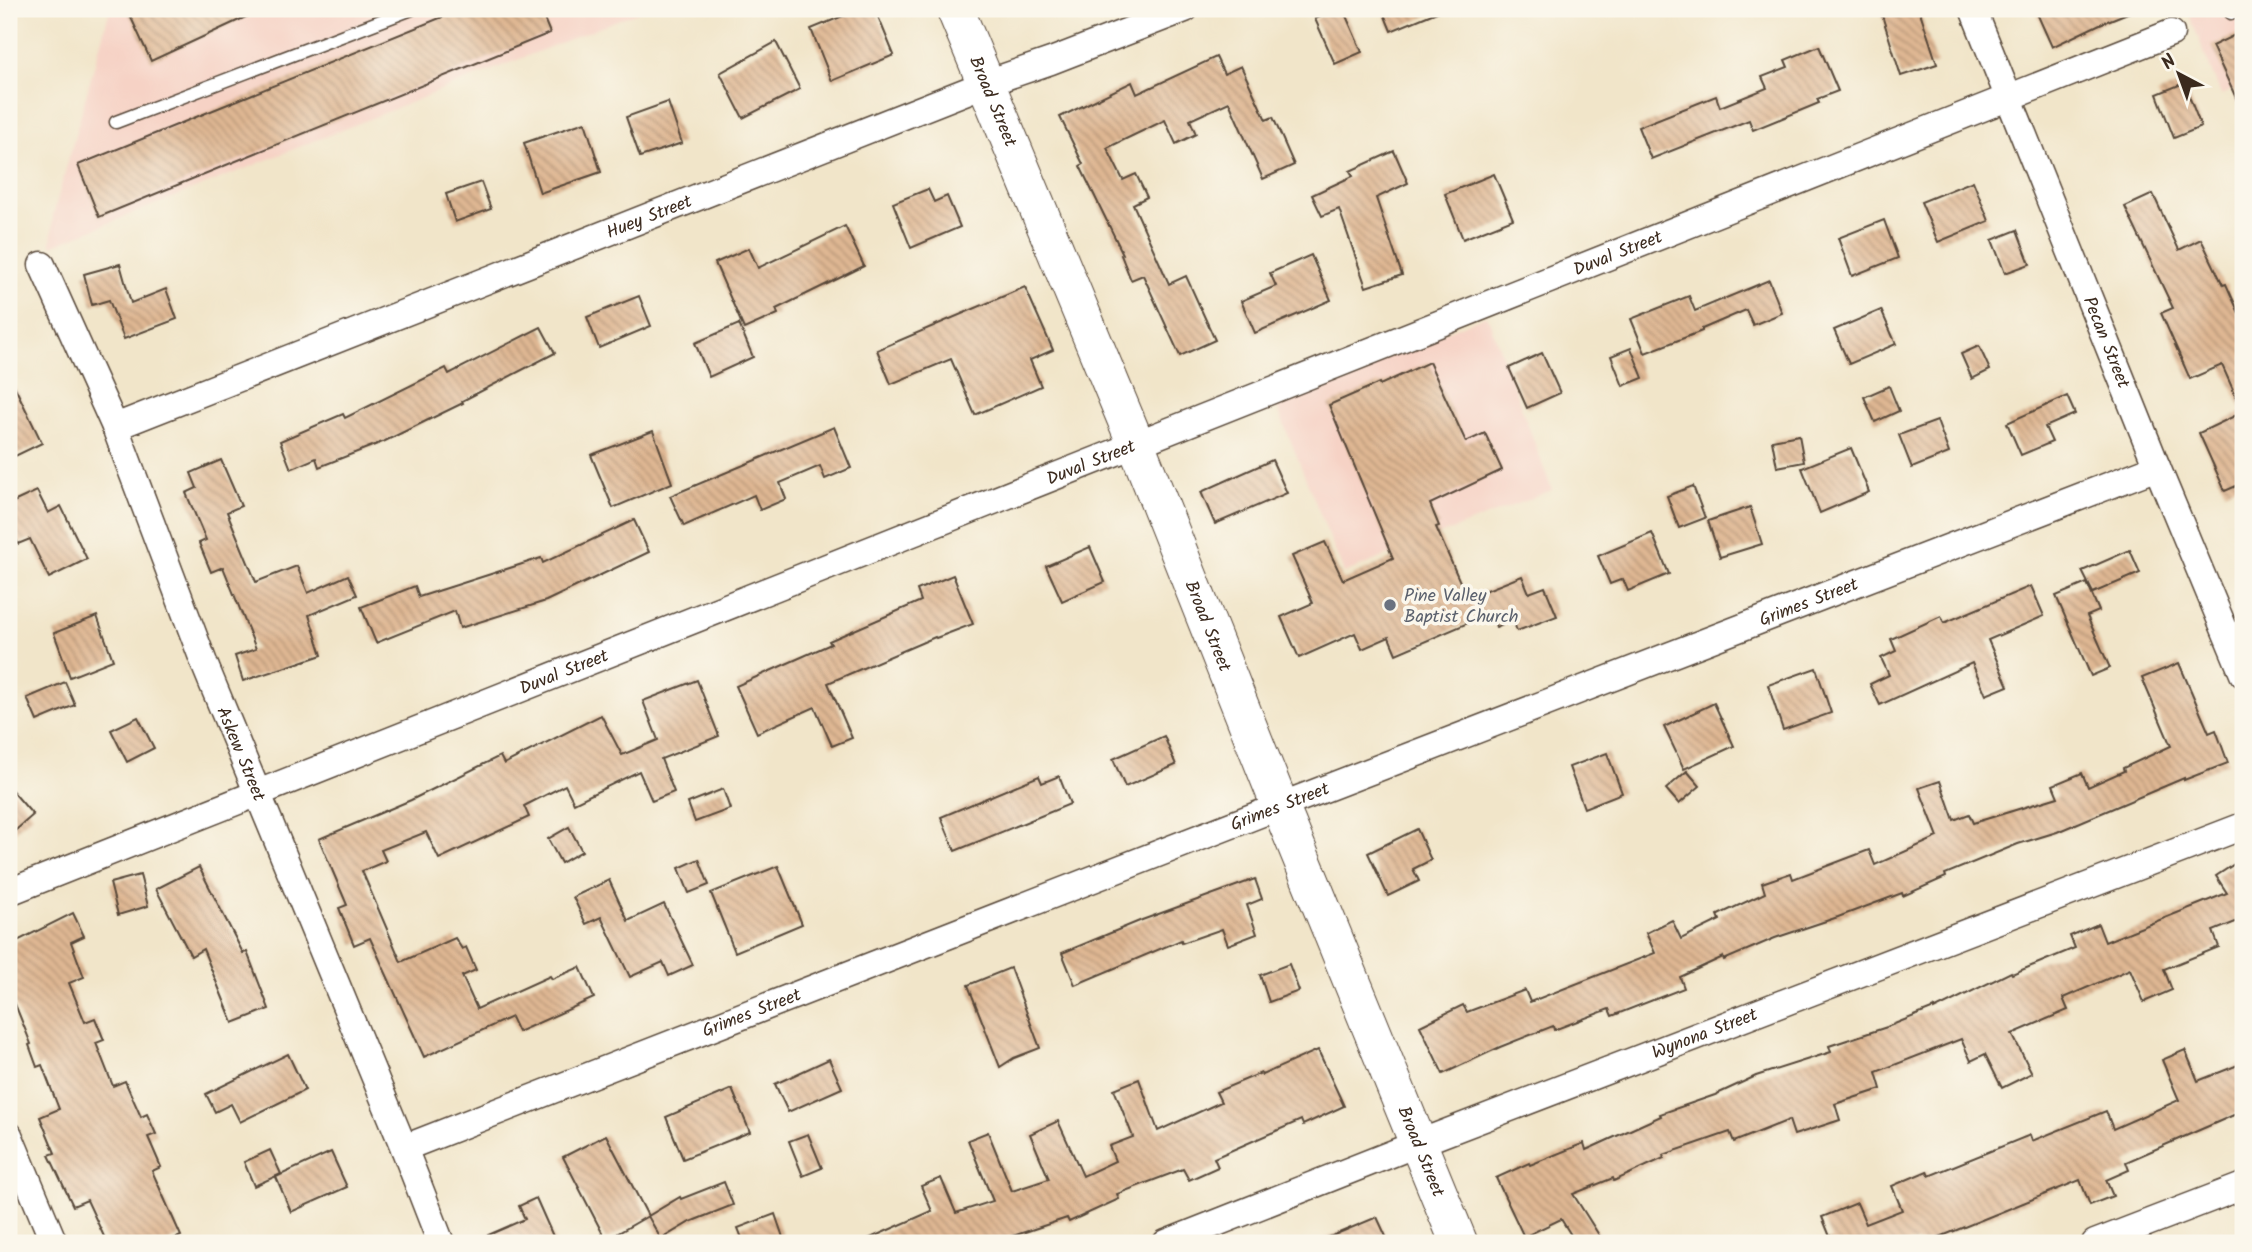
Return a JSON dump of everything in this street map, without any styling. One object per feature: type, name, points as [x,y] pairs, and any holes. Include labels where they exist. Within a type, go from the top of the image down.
[{"type":"street","name":"Broad Street","points":[[956,9],[1136,444],[1280,806],[1459,1243]]},
{"type":"street","name":"Huey Street","points":[[116,428],[987,83],[1185,9]]},
{"type":"street","name":"Pecan Street","points":[[1973,9],[2243,674]]},
{"type":"street","name":"Duval Street","points":[[9,892],[2171,33]]},
{"type":"street","name":"Askew Street","points":[[41,265],[116,428],[205,668],[441,1243]]},
{"type":"street","name":"Grimes Street","points":[[404,1148],[2157,467]]},
{"type":"street","name":"Wynona Street","points":[[1166,1243],[1419,1143],[2243,827]]},
{"type":"street","points":[[9,1135],[54,1243]]},
{"type":"street","points":[[2095,1243],[2243,1186]]},
{"type":"lane","points":[[116,122],[382,15],[412,9]]},
{"type":"shaded area","points":[[110,9],[645,9],[51,246],[53,215]]},
{"type":"shaded area","points":[[2187,9],[2243,9],[2243,86],[2221,95]]},
{"type":"shaded area","points":[[1487,315],[1552,490],[1344,573],[1275,402]]},
{"type":"building","points":[[127,9],[263,9],[151,61]]},
{"type":"building","points":[[462,9],[540,9],[550,33],[99,217],[78,165]]},
{"type":"building","points":[[860,9],[875,9],[894,55],[832,81],[811,29]]},
{"type":"building","points":[[1343,9],[1362,52],[1335,64],[1315,19]]},
{"type":"building","points":[[1382,9],[1444,9],[1391,31]]},
{"type":"building","points":[[1880,9],[1919,9],[1937,64],[1901,76]]},
{"type":"building","points":[[2035,9],[2135,9],[2135,10],[2052,47]]},
{"type":"building","points":[[2243,31],[2243,113],[2212,46]]},
{"type":"building","points":[[776,42],[800,89],[743,118],[720,73]]},
{"type":"building","points":[[1819,46],[1838,91],[1817,99],[1819,103],[1753,130],[1749,120],[1651,159],[1638,127],[1716,96],[1720,107],[1767,88],[1762,77],[1788,67],[1785,60]]},
{"type":"building","points":[[1216,57],[1224,74],[1241,66],[1266,120],[1273,117],[1294,165],[1263,179],[1229,102],[1190,120],[1196,134],[1176,144],[1165,120],[1107,148],[1123,180],[1136,174],[1147,197],[1133,204],[1169,284],[1186,276],[1215,340],[1180,356],[1143,275],[1131,280],[1121,255],[1123,254],[1080,166],[1083,164],[1060,117],[1132,82],[1137,94]]},
{"type":"building","points":[[2184,83],[2201,127],[2174,138],[2157,94]]},
{"type":"building","points":[[668,102],[682,143],[640,157],[626,117]]},
{"type":"building","points":[[585,122],[601,172],[540,193],[524,143]]},
{"type":"building","points":[[1394,151],[1408,183],[1376,198],[1402,275],[1366,287],[1339,209],[1322,216],[1312,195],[1353,176],[1350,171]]},
{"type":"building","points":[[1494,174],[1513,219],[1463,239],[1445,194]]},
{"type":"building","points":[[1973,181],[1989,221],[1938,242],[1921,202]]},
{"type":"building","points":[[481,182],[491,209],[455,222],[446,194]]},
{"type":"building","points":[[928,189],[934,202],[947,196],[960,227],[911,248],[893,203]]},
{"type":"building","points":[[2153,194],[2179,250],[2201,239],[2243,322],[2243,412],[2222,365],[2190,379],[2161,313],[2173,308],[2125,207]]},
{"type":"building","points":[[1884,220],[1898,258],[1852,276],[1838,238]]},
{"type":"building","points":[[845,226],[864,266],[776,309],[778,314],[744,329],[715,263],[749,248],[758,268]]},
{"type":"building","points":[[2017,230],[2030,264],[2005,273],[1992,240]]},
{"type":"building","points":[[1311,255],[1331,300],[1255,333],[1241,301],[1276,286],[1270,273]]},
{"type":"building","points":[[120,264],[131,303],[166,289],[177,319],[124,339],[109,300],[92,305],[84,274]]},
{"type":"building","points":[[1769,280],[1782,313],[1753,325],[1746,310],[1645,353],[1631,319],[1689,296],[1695,311]]},
{"type":"building","points":[[1025,287],[1053,350],[1030,360],[1041,386],[975,415],[951,359],[891,384],[877,350]]},
{"type":"building","points":[[639,296],[651,326],[599,348],[587,317]]},
{"type":"building","points":[[1881,310],[1896,344],[1849,364],[1834,330]]},
{"type":"building","points":[[739,324],[753,357],[709,377],[695,343]]},
{"type":"building","points":[[541,327],[555,353],[462,401],[463,403],[385,441],[319,467],[316,458],[291,469],[280,441],[343,414],[345,418],[446,368],[449,374]]},
{"type":"building","points":[[1979,346],[1990,370],[1972,379],[1961,354]]},
{"type":"building","points":[[1631,348],[1643,378],[1623,386],[1611,356]]},
{"type":"building","points":[[1542,353],[1560,393],[1527,408],[1509,368]]},
{"type":"building","points":[[1429,362],[1466,442],[1485,433],[1502,470],[1430,504],[1439,526],[1436,527],[1467,598],[1522,576],[1529,593],[1545,587],[1557,616],[1517,631],[1513,620],[1496,627],[1491,613],[1396,654],[1389,637],[1362,649],[1355,633],[1299,658],[1281,617],[1313,603],[1292,556],[1325,542],[1343,580],[1393,558],[1329,405]]},
{"type":"building","points":[[9,375],[42,443],[9,459]]},
{"type":"building","points":[[1889,386],[1899,411],[1875,422],[1864,397]]},
{"type":"building","points":[[2067,396],[2075,414],[2045,427],[2052,442],[2021,455],[2007,423]]},
{"type":"building","points":[[2243,412],[2243,483],[2225,491],[2199,433]]},
{"type":"building","points":[[1937,421],[1949,453],[1912,468],[1899,435]]},
{"type":"building","points":[[834,427],[851,468],[825,479],[820,466],[780,483],[786,499],[760,510],[754,495],[684,526],[670,496]]},
{"type":"building","points":[[653,431],[672,483],[613,508],[591,455]]},
{"type":"building","points":[[1799,435],[1804,462],[1777,467],[1772,440]]},
{"type":"building","points":[[1851,448],[1869,492],[1820,513],[1802,468]]},
{"type":"building","points":[[221,460],[241,506],[227,512],[256,582],[297,566],[308,593],[348,575],[357,595],[309,615],[322,655],[243,681],[235,656],[256,649],[223,567],[211,572],[199,543],[206,540],[186,493],[197,488],[191,473]]},
{"type":"building","points":[[1272,460],[1287,493],[1215,524],[1201,492]]},
{"type":"building","points":[[1693,486],[1705,518],[1679,528],[1667,496]]},
{"type":"building","points":[[37,491],[48,513],[61,506],[87,559],[49,578],[30,539],[18,544],[9,525],[9,504]]},
{"type":"building","points":[[1750,507],[1762,544],[1720,557],[1708,521]]},
{"type":"building","points":[[634,520],[649,552],[546,601],[460,628],[455,611],[376,643],[361,607],[415,586],[419,597],[541,558],[543,563]]},
{"type":"building","points":[[1652,533],[1669,574],[1628,591],[1623,579],[1610,584],[1598,556]]},
{"type":"building","points":[[1090,547],[1105,582],[1062,601],[1046,566]]},
{"type":"building","points":[[2130,550],[2140,573],[2093,593],[2082,571]]},
{"type":"building","points":[[953,575],[973,624],[935,637],[828,683],[852,738],[832,746],[815,707],[757,733],[736,686],[921,601],[917,590]]},
{"type":"building","points":[[2087,583],[2099,611],[2087,616],[2110,668],[2091,676],[2056,596]]},
{"type":"building","points":[[2031,586],[2044,616],[1988,640],[2008,686],[1986,695],[1972,663],[1880,705],[1870,684],[1889,675],[1881,658],[1896,651],[1891,639],[1941,616],[1944,623]]},
{"type":"building","points":[[97,616],[113,660],[70,677],[54,633]]},
{"type":"building","points":[[2179,663],[2209,733],[2216,730],[2228,763],[2184,778],[2057,832],[2018,844],[1945,874],[1946,877],[1903,896],[1902,893],[1775,938],[1724,960],[1723,957],[1680,977],[1684,988],[1612,1016],[1609,1009],[1554,1030],[1553,1026],[1443,1074],[1420,1026],[1463,1005],[1467,1012],[1525,990],[1530,1002],[1655,953],[1646,933],[1672,920],[1681,939],[1720,920],[1718,915],[1765,893],[1762,883],[1791,873],[1793,879],[1869,850],[1875,865],[1938,837],[1919,788],[1940,781],[1954,820],[1969,814],[1973,823],[2058,797],[2053,785],[2082,773],[2088,787],[2171,746],[2142,678]]},
{"type":"building","points":[[1816,668],[1831,713],[1783,730],[1768,685]]},
{"type":"building","points":[[697,680],[719,736],[661,759],[674,792],[652,801],[639,771],[574,803],[565,785],[524,806],[529,817],[439,859],[426,832],[381,850],[386,861],[362,871],[401,962],[455,938],[462,949],[466,947],[476,970],[462,976],[477,1009],[550,976],[552,979],[580,967],[594,998],[518,1032],[511,1017],[424,1057],[370,938],[354,945],[339,908],[347,905],[319,839],[411,800],[500,756],[504,764],[601,715],[622,755],[658,740],[643,701]]},
{"type":"building","points":[[65,682],[75,705],[37,721],[27,698]]},
{"type":"building","points":[[1714,703],[1734,746],[1684,769],[1664,727]]},
{"type":"building","points":[[138,717],[154,748],[127,762],[111,730]]},
{"type":"building","points":[[1164,736],[1176,765],[1125,787],[1113,759]]},
{"type":"building","points":[[1607,753],[1622,793],[1584,808],[1569,767]]},
{"type":"building","points":[[1687,771],[1700,786],[1679,804],[1666,789]]},
{"type":"building","points":[[1039,776],[1042,783],[1059,776],[1070,804],[955,851],[941,817]]},
{"type":"building","points":[[9,787],[33,815],[9,836]]},
{"type":"building","points":[[723,789],[730,809],[695,822],[688,803]]},
{"type":"building","points":[[569,827],[582,851],[561,863],[548,839]]},
{"type":"building","points":[[1417,829],[1431,860],[1413,869],[1419,881],[1388,896],[1368,853]]},
{"type":"building","points":[[699,859],[709,885],[689,893],[679,868]]},
{"type":"building","points":[[2236,863],[2243,874],[2243,919],[2213,931],[2219,947],[2164,969],[2172,990],[2144,1002],[2130,969],[2063,998],[2068,1010],[2012,1034],[2032,1073],[2002,1088],[1985,1054],[1971,1061],[1961,1039],[1876,1072],[1881,1089],[1835,1104],[1840,1120],[1794,1135],[1789,1120],[1734,1142],[1730,1132],[1663,1155],[1664,1158],[1614,1181],[1613,1178],[1573,1194],[1604,1243],[1576,1243],[1561,1219],[1524,1237],[1496,1178],[1584,1143],[1586,1150],[1661,1116],[1660,1114],[1715,1095],[1756,1076],[1831,1052],[1829,1046],[1934,1010],[2011,972],[2012,974],[2075,948],[2070,936],[2098,924],[2105,942],[2227,893],[2216,876]]},
{"type":"building","points":[[778,866],[802,924],[735,952],[711,893]]},
{"type":"building","points":[[199,867],[243,953],[247,952],[269,1009],[233,1023],[203,949],[191,956],[156,889]]},
{"type":"building","points":[[140,875],[148,906],[118,915],[110,883]]},
{"type":"building","points":[[1255,879],[1262,899],[1247,905],[1257,934],[1228,945],[1222,929],[1182,943],[1181,940],[1075,985],[1062,953],[1142,920]]},
{"type":"building","points":[[609,880],[628,921],[664,904],[693,965],[669,976],[663,962],[630,977],[601,917],[586,924],[573,897]]},
{"type":"building","points":[[73,913],[84,936],[71,942],[84,977],[69,983],[85,1022],[95,1018],[104,1040],[96,1043],[113,1086],[125,1081],[141,1117],[147,1114],[156,1134],[148,1137],[161,1167],[152,1171],[181,1236],[165,1243],[107,1243],[87,1200],[73,1206],[49,1155],[55,1153],[40,1117],[59,1109],[42,1065],[37,1067],[29,1045],[31,1044],[9,989],[9,945]]},
{"type":"building","points":[[1289,964],[1299,991],[1269,1002],[1260,975]]},
{"type":"building","points":[[1010,968],[1040,1048],[1014,1058],[1000,1067],[968,985]]},
{"type":"building","points":[[1318,1050],[1344,1106],[1303,1125],[1301,1120],[1214,1158],[1218,1167],[1189,1180],[1183,1169],[1117,1194],[1119,1199],[1069,1222],[1067,1218],[992,1243],[859,1243],[932,1211],[921,1186],[941,1178],[956,1213],[993,1201],[968,1140],[988,1132],[1012,1191],[1049,1179],[1030,1134],[1058,1121],[1083,1176],[1115,1161],[1109,1146],[1133,1137],[1114,1089],[1139,1079],[1158,1131],[1221,1102],[1216,1092]]},
{"type":"building","points":[[2185,1050],[2198,1081],[2243,1063],[2243,1111],[2126,1162],[2129,1170],[2106,1180],[2113,1196],[2090,1205],[2080,1180],[1925,1243],[1821,1243],[1831,1239],[1822,1217],[1857,1203],[1866,1224],[1902,1210],[1892,1186],[1927,1171],[1929,1176],[2030,1135],[2032,1141],[2106,1111],[2113,1129],[2179,1100],[2162,1060]]},
{"type":"building","points":[[288,1054],[305,1090],[240,1122],[231,1104],[215,1112],[206,1094]]},
{"type":"building","points":[[829,1059],[842,1088],[788,1112],[775,1084]]},
{"type":"building","points":[[732,1089],[750,1132],[683,1159],[666,1117]]},
{"type":"building","points":[[808,1134],[822,1168],[803,1176],[789,1141]]},
{"type":"building","points":[[606,1135],[648,1216],[606,1240],[563,1157]]},
{"type":"building","points":[[270,1150],[281,1174],[254,1186],[244,1162]]},
{"type":"building","points":[[331,1152],[347,1187],[291,1212],[276,1177]]},
{"type":"building","points":[[724,1182],[733,1205],[690,1222],[661,1239],[648,1216],[680,1197],[681,1199]]},
{"type":"building","points":[[536,1198],[556,1243],[470,1243],[525,1219],[519,1206]]},
{"type":"building","points":[[775,1214],[785,1243],[744,1243],[738,1228]]},
{"type":"building","points":[[1377,1217],[1389,1243],[1315,1243]]},
{"type":"place","name":"Pine Valley Baptist Church","points":[[1390,605]]}]
